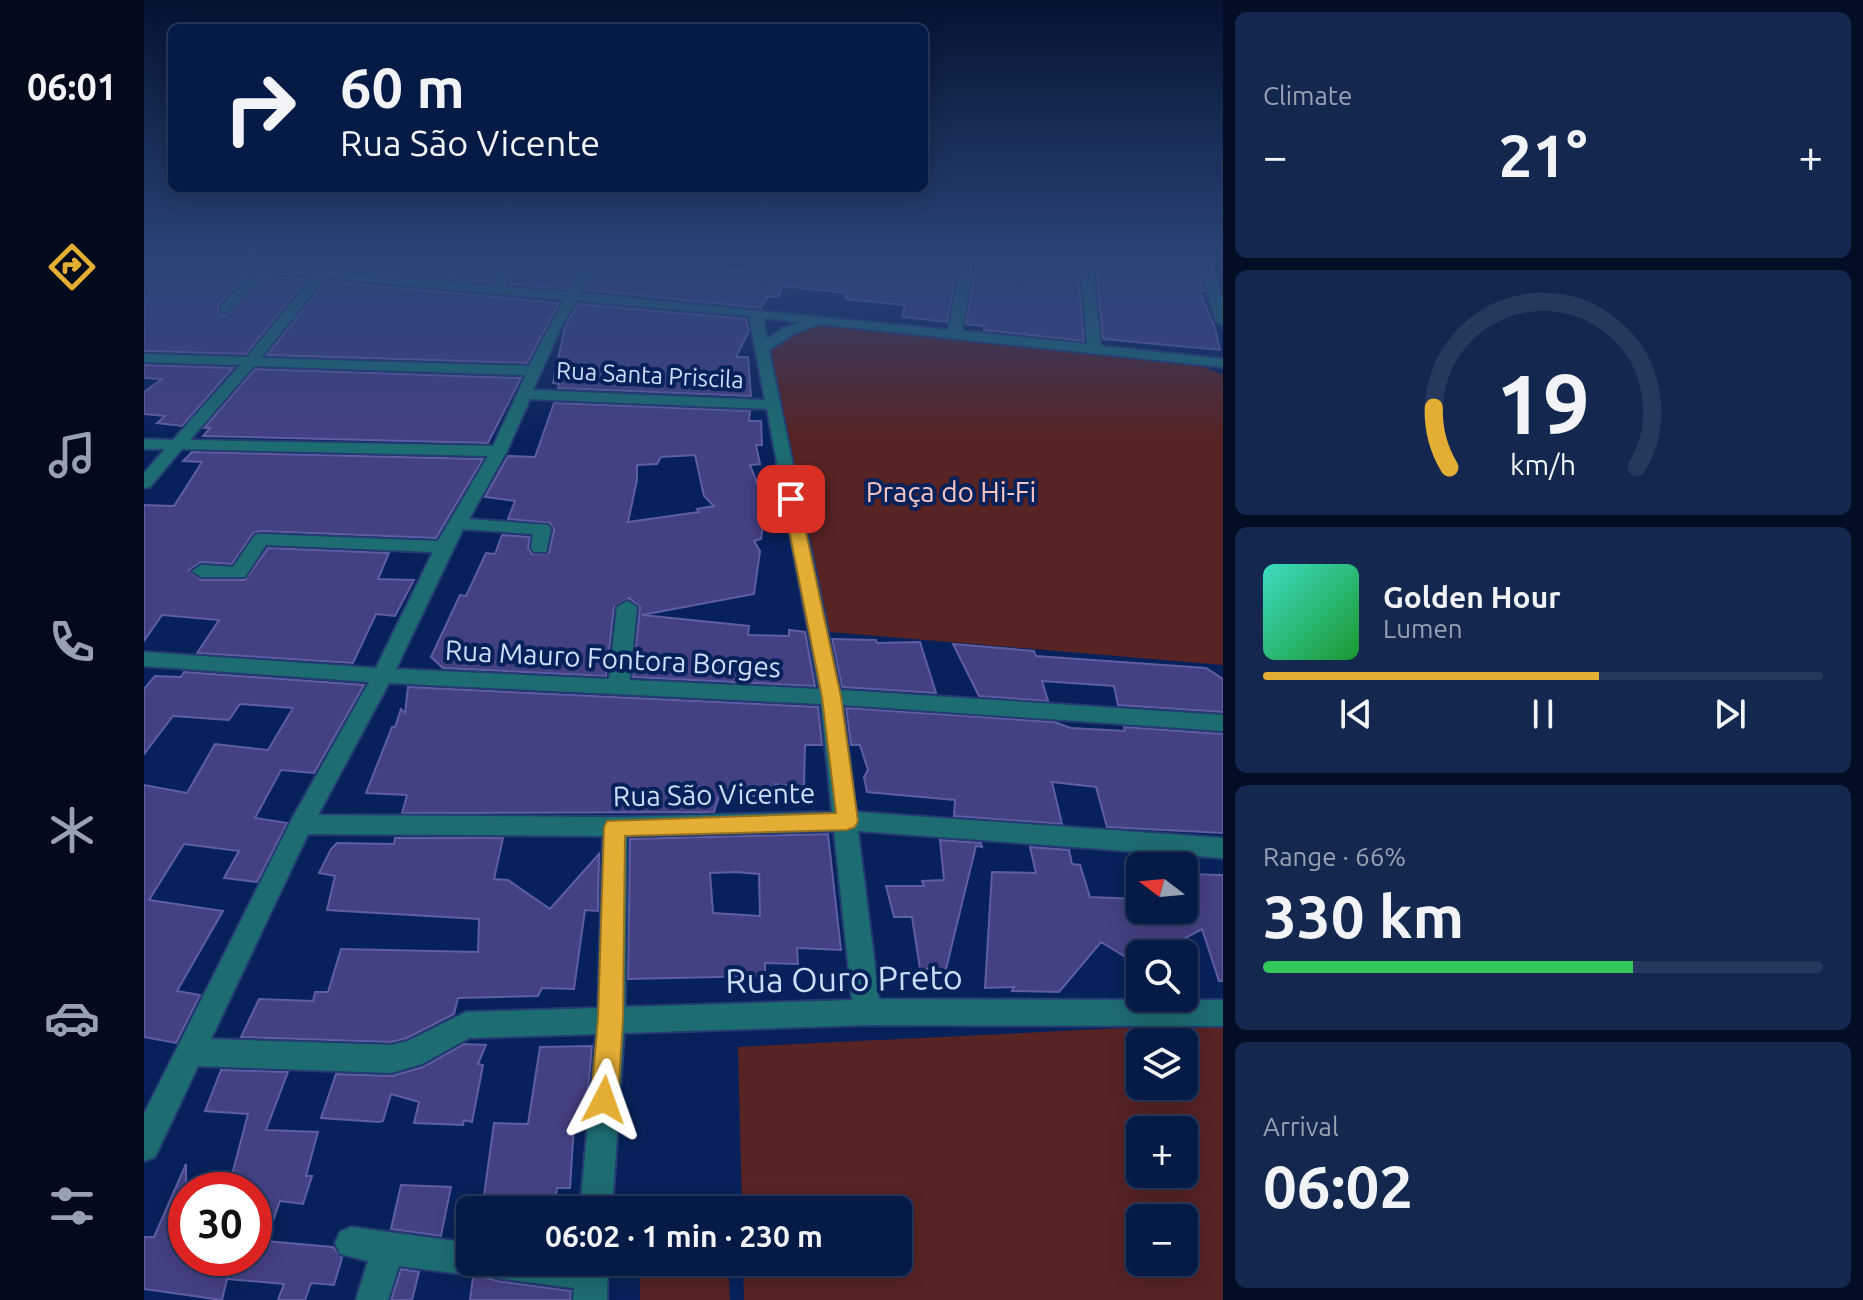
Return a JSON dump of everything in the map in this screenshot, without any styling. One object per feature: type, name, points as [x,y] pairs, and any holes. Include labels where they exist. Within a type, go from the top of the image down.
[{"type":"street","points":[[144,483],[284,321]]},
{"type":"street","points":[[144,1146],[301,824],[383,676],[444,547],[499,451],[558,321]]},
{"type":"street","points":[[756,321],[831,697],[867,1012]]},
{"type":"street","points":[[761,349],[788,331],[818,321]]},
{"type":"street","points":[[826,321],[1223,363]]},
{"type":"street","points":[[954,336],[957,321]]},
{"type":"street","points":[[1092,321],[1095,351]]},
{"type":"street","points":[[144,358],[537,371]]},
{"type":"street","points":[[1202,362],[1223,371]]},
{"type":"street","name":"Rua Santa Priscila","points":[[525,394],[772,405]]},
{"type":"street","points":[[144,444],[499,451]]},
{"type":"street","points":[[458,523],[542,529],[540,548]]},
{"type":"street","points":[[201,571],[238,573],[261,539],[444,547]]},
{"type":"street","points":[[619,685],[627,607]]},
{"type":"street","name":"Rua Mauro Fontora Borges","points":[[144,659],[383,676],[619,685],[1223,723]]},
{"type":"street","name":"Rua São Vicente","points":[[301,824],[615,827],[847,821],[1223,848]]},
{"type":"street","points":[[597,1196],[611,1018],[615,827]]},
{"type":"street","name":"Rua Ouro Preto","points":[[191,1052],[391,1059],[412,1054],[466,1025],[611,1018],[867,1012],[1223,1013]]},
{"type":"street","points":[[351,1243],[456,1257]]},
{"type":"street","points":[[372,1299],[389,1248]]},
{"type":"green space","name":"Praça do Hi-Fi","points":[[814,323],[1200,365],[1223,375],[1223,665],[830,632],[800,546],[786,475],[771,343]]},
{"type":"green space","points":[[1223,1023],[1223,1300],[744,1300],[743,1276],[912,1276],[912,1196],[742,1196],[738,1047]]},
{"type":"green space","points":[[640,1276],[729,1276],[730,1300],[640,1300]]},
{"type":"building","points":[[144,321],[273,321],[246,354],[144,351]]},
{"type":"building","points":[[294,321],[550,321],[527,363],[267,355]]},
{"type":"building","points":[[568,321],[746,321],[749,331],[736,357],[748,357],[751,396],[558,388],[559,384],[553,383]]},
{"type":"building","points":[[967,321],[1082,321],[1084,341],[984,330],[984,326],[966,324]]},
{"type":"building","points":[[1101,321],[1212,321],[1220,350],[1103,339]]},
{"type":"building","points":[[144,365],[233,368],[182,426],[157,423],[165,416],[144,414],[144,392],[162,379],[144,378]]},
{"type":"building","points":[[255,369],[521,378],[488,443],[203,436],[210,428],[204,428]]},
{"type":"building","points":[[554,403],[750,411],[749,421],[761,421],[762,445],[756,445],[760,464],[750,465],[766,505],[761,539],[754,541],[760,551],[754,594],[642,615],[749,626],[748,635],[789,636],[789,630],[805,632],[815,686],[633,677],[640,607],[629,598],[614,607],[606,676],[443,668],[431,657],[460,595],[466,596],[486,553],[495,554],[502,535],[530,537],[528,548],[532,554],[549,553],[554,530],[550,523],[508,519],[515,501],[485,497],[508,456],[535,457]],"holes":[[[695,455],[704,496],[714,506],[697,509],[699,512],[628,522],[637,465],[657,464],[661,457]]]},
{"type":"building","points":[[192,452],[483,459],[436,538],[260,531],[253,533],[232,564],[201,562],[189,570],[201,580],[245,580],[268,548],[389,553],[378,579],[414,580],[395,616],[376,614],[353,663],[197,653],[219,620],[162,615],[144,641],[144,505],[174,506],[202,462],[183,461]]},
{"type":"building","points":[[832,639],[876,640],[877,643],[920,642],[936,693],[842,687]]},
{"type":"building","points":[[953,644],[1034,651],[1036,656],[1206,668],[1223,679],[1223,712],[1118,705],[1114,686],[1042,681],[1048,701],[979,696]]},
{"type":"building","points":[[184,672],[364,685],[314,773],[281,770],[255,818],[287,823],[257,882],[224,878],[239,851],[184,844],[149,900],[223,911],[177,991],[200,995],[176,1043],[144,1037],[144,785],[187,793],[215,744],[268,750],[293,708],[240,704],[229,720],[173,716],[144,754],[144,689],[155,676],[181,677]]},
{"type":"building","points":[[408,687],[818,707],[822,745],[805,745],[804,787],[775,784],[776,796],[719,796],[714,812],[402,813],[407,795],[366,793],[401,709],[405,713]]},
{"type":"building","points":[[846,708],[1054,722],[1071,728],[1125,731],[1124,727],[1223,734],[1223,833],[1107,827],[1096,787],[1052,782],[1062,824],[954,816],[955,800],[867,792],[864,777],[868,770],[860,745],[851,745]]},
{"type":"building","points":[[828,834],[841,950],[797,948],[798,964],[765,963],[765,976],[628,979],[630,839]],"holes":[[[710,873],[759,874],[760,916],[713,913]]]},
{"type":"building","points":[[395,838],[503,838],[494,879],[508,880],[550,909],[599,854],[598,911],[585,910],[574,989],[542,988],[538,996],[458,998],[454,1014],[407,1038],[391,1042],[241,1037],[259,999],[313,1001],[315,992],[328,992],[341,949],[478,952],[479,919],[327,910],[335,876],[319,873],[331,849],[337,843],[394,844]]},
{"type":"building","points":[[940,840],[981,843],[982,847],[976,846],[946,969],[920,969],[912,917],[894,917],[886,886],[924,886],[922,881],[944,880]]},
{"type":"building","points":[[1030,847],[1069,850],[1072,864],[1080,865],[1090,897],[1126,898],[1126,924],[1198,924],[1198,874],[1223,875],[1223,981],[1219,981],[1202,929],[1182,940],[1126,940],[1126,957],[1101,942],[1059,992],[1012,991],[1014,987],[985,988],[992,872],[1036,873]]},
{"type":"building","points":[[464,1044],[486,1045],[478,1064],[483,1065],[472,1122],[464,1120],[463,1125],[414,1123],[419,1102],[391,1094],[383,1121],[321,1118],[336,1074],[392,1076],[423,1067]]},
{"type":"building","points":[[592,1046],[585,1124],[574,1124],[570,1188],[557,1188],[556,1196],[484,1196],[494,1123],[528,1124],[540,1047]]},
{"type":"building","points":[[221,1070],[288,1072],[266,1130],[318,1132],[306,1176],[312,1176],[303,1204],[280,1201],[272,1224],[272,1172],[233,1172],[248,1114],[205,1111]]},
{"type":"building","points":[[401,1185],[451,1187],[441,1236],[391,1229]]},
{"type":"building","points":[[168,1205],[168,1276],[272,1276],[272,1242],[333,1247],[342,1258],[334,1285],[311,1283],[305,1300],[278,1300],[284,1284],[227,1279],[222,1300],[144,1289],[144,1237],[154,1237]]},
{"type":"building","points":[[401,1269],[419,1272],[412,1300],[391,1300]]},
{"type":"building","points":[[483,1276],[497,1281],[571,1291],[570,1300],[470,1300],[473,1277]]},
{"type":"route","points":[[604,1100],[611,1018],[615,827],[847,821],[831,697],[791,499]]}]
